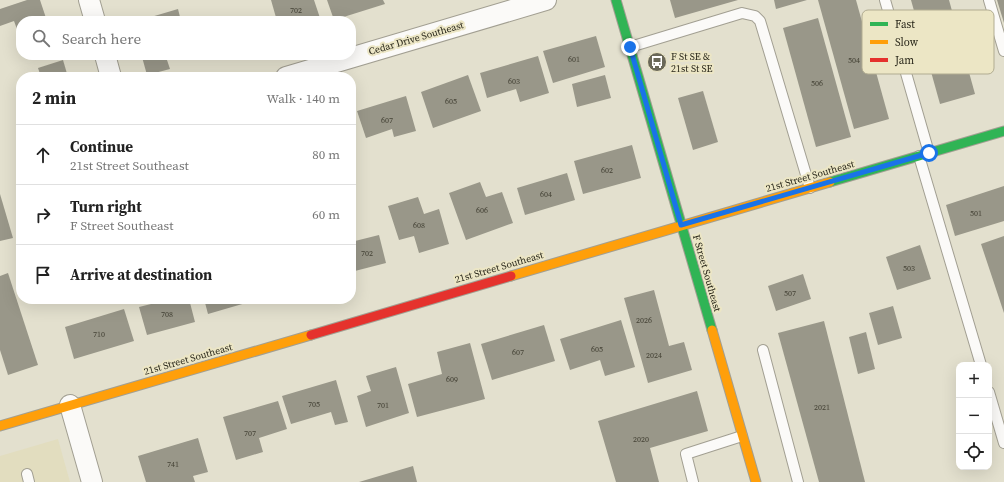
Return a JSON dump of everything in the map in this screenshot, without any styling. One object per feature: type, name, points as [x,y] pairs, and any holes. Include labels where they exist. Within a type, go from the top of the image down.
[{"type":"street","points":[[89,0],[94,16]]},
{"type":"street","name":"Cedar Drive Southeast","points":[[356,56],[546,0]]},
{"type":"street","name":"F Street Southeast","points":[[616,0],[756,482]]},
{"type":"street","points":[[107,60],[110,72]]},
{"type":"street","name":"Cedar Drive Southeast","points":[[303,72],[343,60]]},
{"type":"street","name":"21st Street Southeast","points":[[0,426],[1004,131]]},
{"type":"street","points":[[70,405],[92,482]]},
{"type":"lane","points":[[884,0],[887,10]]},
{"type":"lane","points":[[989,0],[992,10]]},
{"type":"lane","points":[[630,47],[742,12],[755,16],[760,21],[810,188]]},
{"type":"lane","points":[[994,17],[1004,51]]},
{"type":"lane","points":[[903,74],[980,362]]},
{"type":"lane","points":[[763,350],[798,482]]},
{"type":"lane","points":[[991,398],[1004,443]]},
{"type":"lane","points":[[693,482],[686,454],[742,436]]},
{"type":"shaded area","points":[[58,439],[70,482],[0,482],[0,456]]},
{"type":"building","points":[[27,0],[40,0],[45,16],[16,16],[16,26],[14,21],[0,26],[0,9]]},
{"type":"building","points":[[271,0],[314,0],[319,16],[276,16]]},
{"type":"building","points":[[327,0],[383,0],[385,4],[347,16],[333,16]]},
{"type":"building","points":[[670,0],[738,0],[675,18]]},
{"type":"building","points":[[774,0],[807,0],[776,9]]},
{"type":"building","points":[[818,0],[856,0],[862,22],[862,74],[877,74],[889,119],[854,129]]},
{"type":"building","points":[[911,0],[949,0],[952,10],[914,10]]},
{"type":"building","points":[[997,0],[1004,0],[1004,23]]},
{"type":"building","points":[[178,9],[180,16],[154,16]]},
{"type":"building","points":[[818,18],[851,137],[816,147],[783,28]]},
{"type":"building","points":[[596,36],[605,67],[553,83],[543,51]]},
{"type":"building","points":[[538,56],[549,93],[520,102],[516,89],[487,98],[480,73]]},
{"type":"building","points":[[63,60],[67,72],[39,72],[38,68]]},
{"type":"building","points":[[143,60],[167,60],[170,69],[158,72],[146,72]]},
{"type":"building","points":[[932,74],[969,74],[975,94],[940,104]]},
{"type":"building","points":[[468,75],[481,111],[433,128],[421,92]]},
{"type":"building","points":[[605,75],[611,98],[577,107],[572,84]]},
{"type":"building","points":[[703,91],[718,142],[693,150],[678,98]]},
{"type":"building","points":[[406,96],[416,131],[394,137],[392,129],[366,138],[357,111]]},
{"type":"building","points":[[632,145],[641,178],[583,194],[574,161]]},
{"type":"building","points":[[567,173],[575,200],[525,215],[517,188]]},
{"type":"building","points":[[480,182],[486,197],[502,192],[513,223],[466,240],[449,193]]},
{"type":"building","points":[[1004,186],[1004,221],[955,236],[946,205]]},
{"type":"building","points":[[0,194],[13,238],[0,241]]},
{"type":"building","points":[[418,197],[424,214],[439,209],[449,244],[419,253],[414,236],[399,240],[388,206]]},
{"type":"building","points":[[379,235],[386,263],[356,271],[356,241]]},
{"type":"building","points":[[1004,236],[1004,313],[981,244]]},
{"type":"building","points":[[920,245],[931,279],[897,290],[886,257]]},
{"type":"building","points":[[8,273],[16,298],[16,304],[18,304],[38,365],[8,375],[0,350],[0,276]]},
{"type":"building","points":[[803,274],[811,299],[776,311],[768,286]]},
{"type":"building","points":[[654,290],[669,346],[684,342],[692,370],[648,383],[624,298]]},
{"type":"building","points":[[151,304],[190,304],[195,322],[147,335],[139,307]]},
{"type":"building","points":[[205,304],[242,304],[208,314]]},
{"type":"building","points":[[893,306],[902,338],[878,345],[869,313]]},
{"type":"building","points":[[124,309],[134,341],[74,359],[65,327]]},
{"type":"building","points":[[621,320],[635,367],[605,376],[600,360],[570,370],[560,339]]},
{"type":"building","points":[[824,321],[865,482],[819,482],[778,333]]},
{"type":"building","points":[[544,325],[555,361],[492,380],[481,344]]},
{"type":"building","points":[[866,332],[875,369],[858,374],[849,337]]},
{"type":"building","points":[[470,343],[485,399],[417,417],[408,384],[442,374],[437,352]]},
{"type":"building","points":[[396,367],[409,413],[366,427],[357,396],[371,391],[366,376]]},
{"type":"building","points":[[336,380],[348,422],[335,425],[331,412],[291,424],[282,396]]},
{"type":"building","points":[[697,391],[708,431],[650,448],[659,482],[616,482],[598,421]]},
{"type":"building","points":[[278,401],[287,429],[259,438],[263,452],[236,460],[223,417]]},
{"type":"building","points":[[198,438],[208,472],[193,476],[195,482],[146,482],[138,456]]},
{"type":"building","points":[[413,466],[417,482],[359,482]]},
{"type":"traffic: fast","points":[[616,0],[712,330]]},
{"type":"traffic: fast","points":[[830,182],[1004,131]]},
{"type":"traffic: slow","points":[[511,276],[830,182]]},
{"type":"traffic: slow","points":[[712,330],[756,482]]},
{"type":"traffic: slow","points":[[0,426],[311,335]]},
{"type":"traffic: jam","points":[[311,335],[511,276]]},
{"type":"place","name":"F St SE & 21st St SE","points":[[657,62]]},
{"type":"route","points":[[630,47],[681,225],[929,153]]}]
